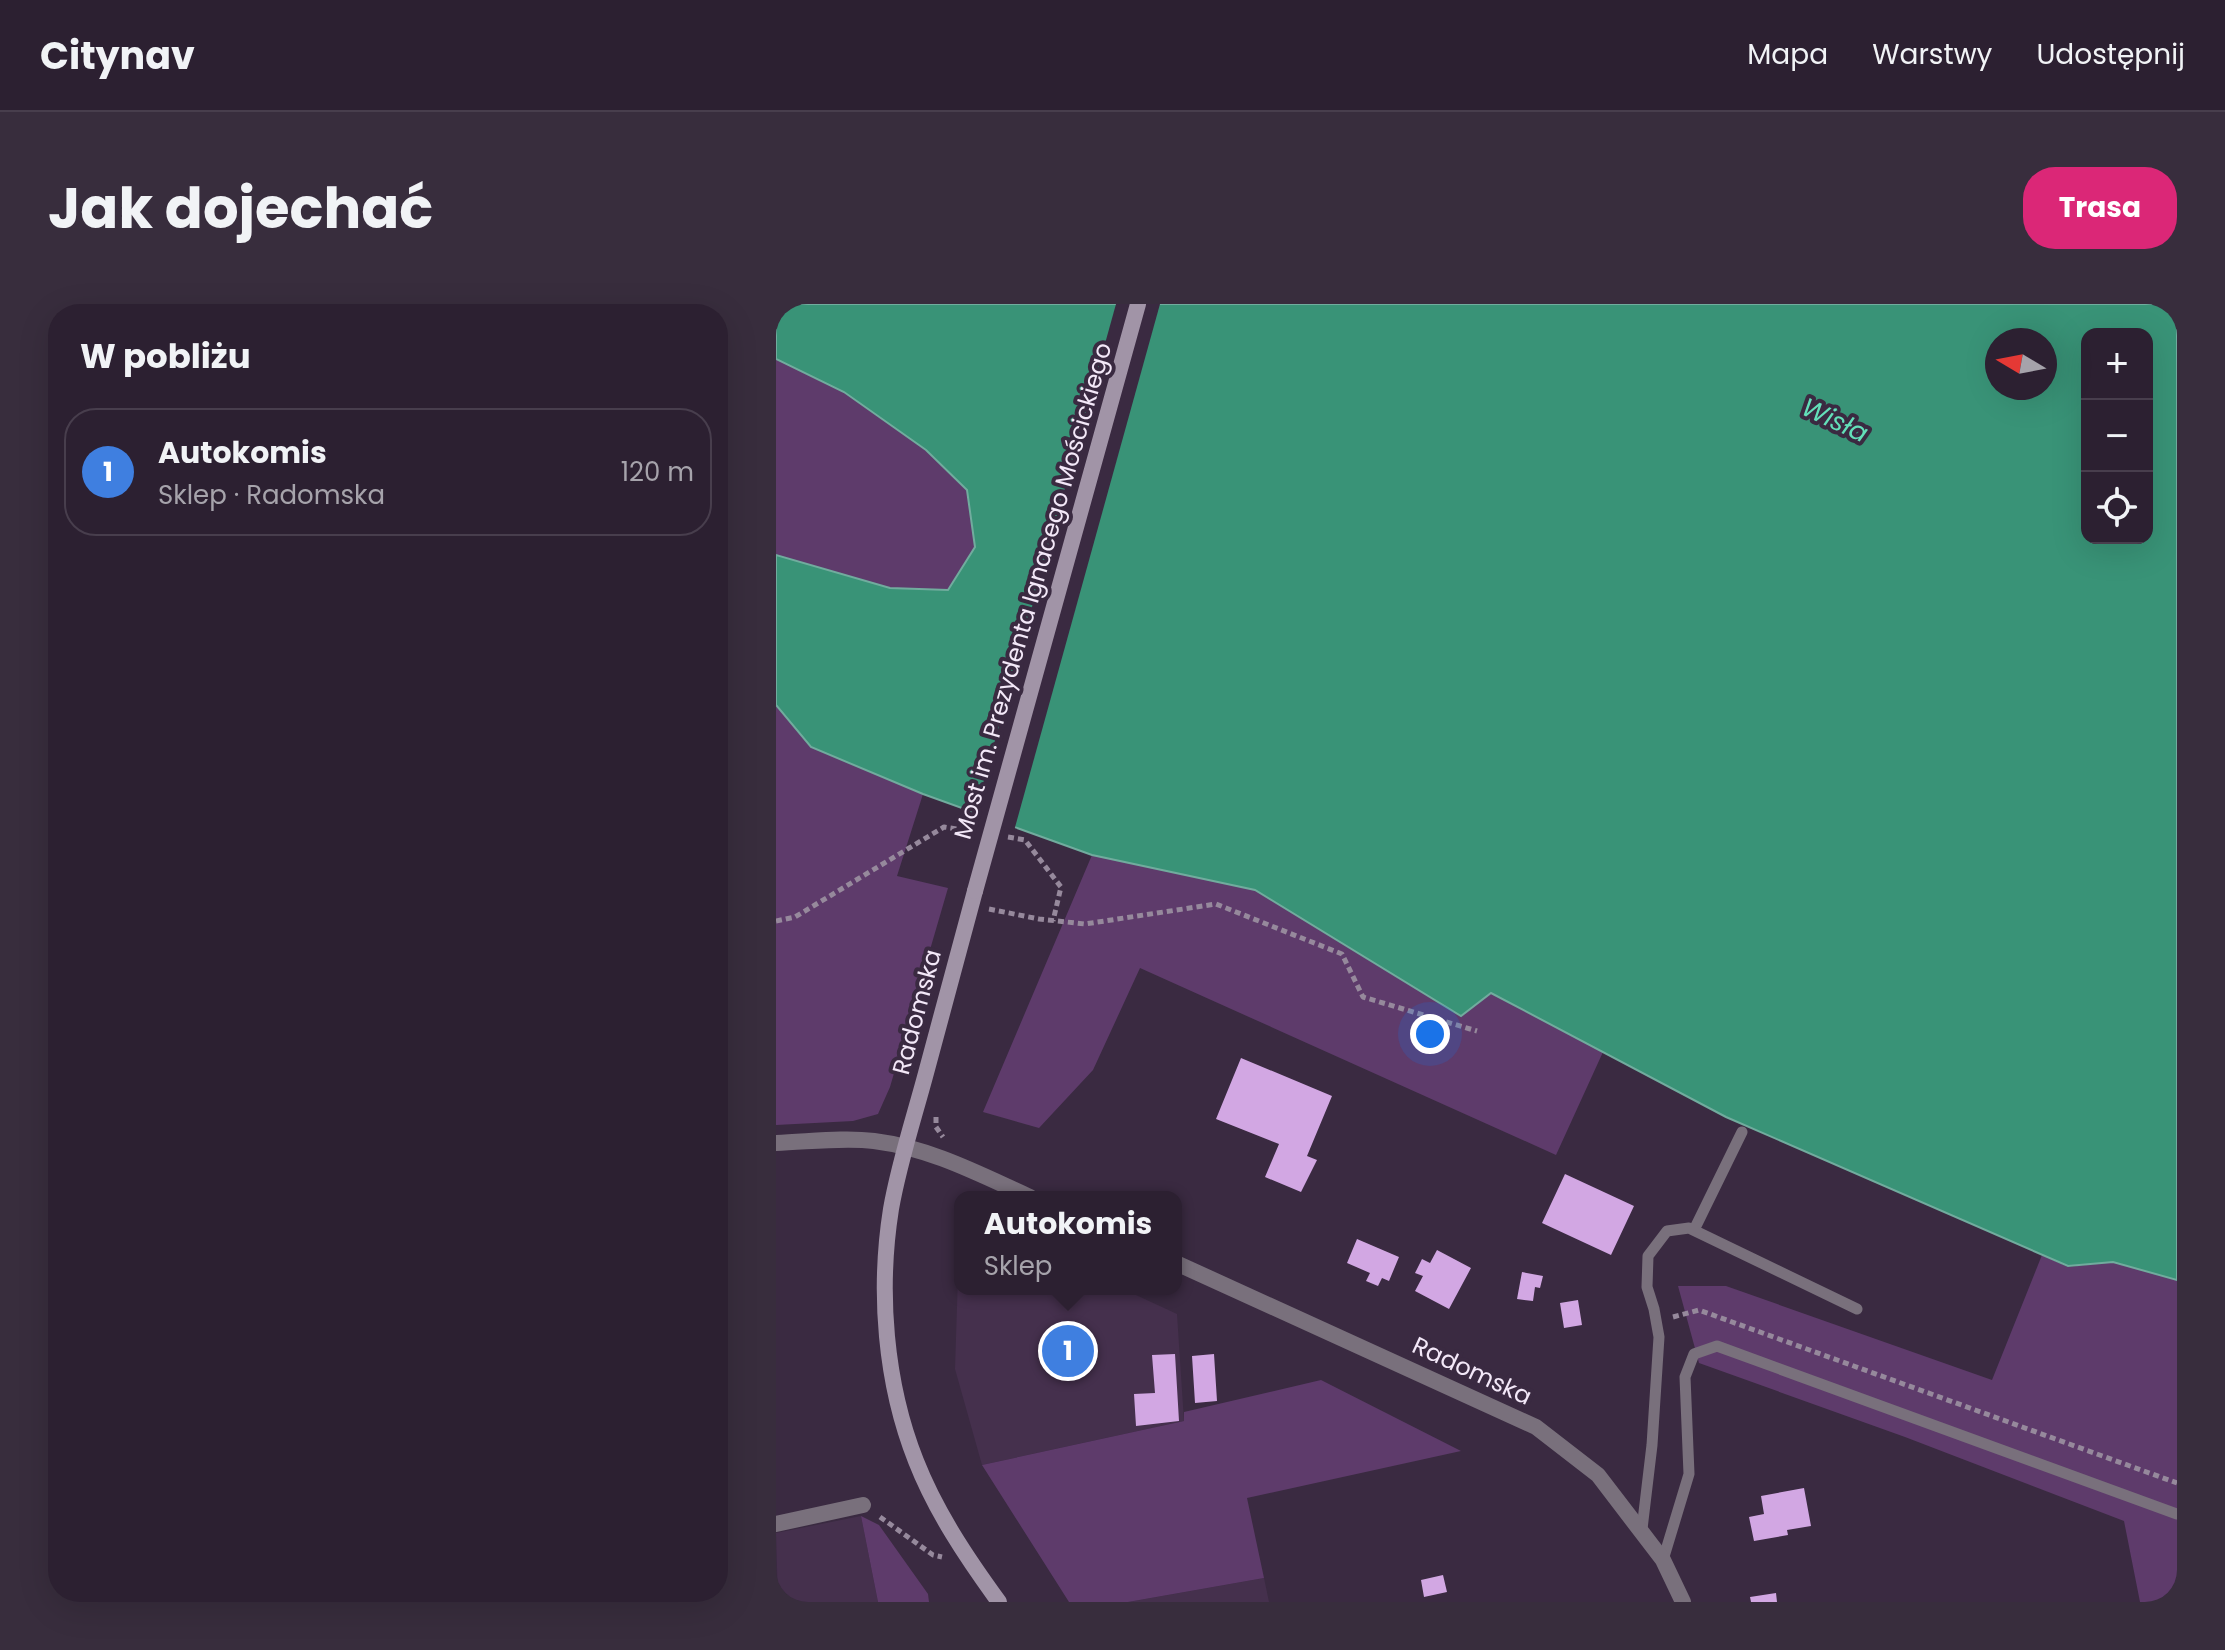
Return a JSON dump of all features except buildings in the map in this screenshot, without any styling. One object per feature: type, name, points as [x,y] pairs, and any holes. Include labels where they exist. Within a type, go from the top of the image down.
[{"type":"main road","name":"Most im. Prezydenta Ignacego Mościckiego","points":[[975,891],[1138,304]]},
{"type":"main road","name":"Radomska","points":[[975,891],[905,1146],[891,1209],[886,1257],[887,1325],[898,1401],[916,1460],[968,1560],[999,1602]]},
{"type":"street","points":[[776,1143],[869,1141],[905,1146],[947,1159],[1017,1191]]},
{"type":"street","name":"Radomska","points":[[1182,1266],[1536,1427],[1598,1475],[1663,1560],[1683,1602]]},
{"type":"street","points":[[776,1524],[863,1505]]},
{"type":"lane","points":[[1694,1230],[1742,1132]]},
{"type":"lane","points":[[1642,1529],[1652,1445],[1659,1337],[1647,1287],[1648,1256],[1667,1231],[1694,1230],[1857,1309]]},
{"type":"lane","points":[[1663,1560],[1689,1474],[1685,1377],[1694,1354],[1717,1346],[2177,1514]]},
{"type":"path","points":[[776,921],[795,917],[944,827],[971,832]]},
{"type":"path","points":[[998,836],[1025,840],[1061,887],[1053,921]]},
{"type":"path","points":[[988,909],[1085,924],[1216,904],[1342,954],[1363,997],[1477,1031]]},
{"type":"path","points":[[1659,1337],[1672,1317],[1699,1310],[2177,1483]]},
{"type":"path","points":[[863,1505],[933,1555],[942,1557]]},
{"type":"shaded area","points":[[776,359],[844,392],[926,450],[967,490],[975,547],[949,590],[890,588],[776,555]]},
{"type":"shaded area","points":[[776,705],[811,747],[923,794],[897,876],[948,888],[890,1087],[878,1114],[853,1121],[776,1125]]},
{"type":"shaded area","points":[[1092,855],[1255,890],[1460,1016],[1491,993],[1603,1052],[1556,1155],[1140,968],[1093,1070],[1039,1128],[983,1112]]},
{"type":"shaded area","points":[[2042,1255],[2068,1267],[2113,1262],[2177,1280],[2177,1602],[2140,1602],[2124,1521],[1905,1437],[1699,1363],[1678,1286],[1726,1286],[1992,1380]]},
{"type":"shaded area","points":[[957,1295],[1136,1295],[1177,1314],[1184,1421],[982,1465],[955,1369]]},
{"type":"shaded area","points":[[1321,1380],[1461,1451],[1247,1498],[1264,1578],[1128,1602],[1069,1602],[982,1465],[1184,1421],[1184,1412]]},
{"type":"shaded area","points":[[861,1516],[878,1602],[778,1602],[776,1533]]},
{"type":"shaded area","points":[[861,1516],[879,1525],[928,1594],[929,1602],[878,1602]]},
{"type":"shaded area","points":[[1264,1578],[1269,1602],[1128,1602]]},
{"type":"water","name":"Wisła","points":[[776,304],[2177,304],[2177,1280],[2113,1262],[2068,1266],[1726,1117],[1491,993],[1461,1016],[1255,890],[1092,855],[923,794],[811,747],[776,705],[776,555],[890,588],[948,590],[975,547],[967,490],[926,450],[844,392],[776,359]]},
{"type":"pier","points":[[1116,304],[1160,304],[1014,831],[974,816]]},
{"type":"place","name":"Autokomis","points":[[1068,1351]]}]
